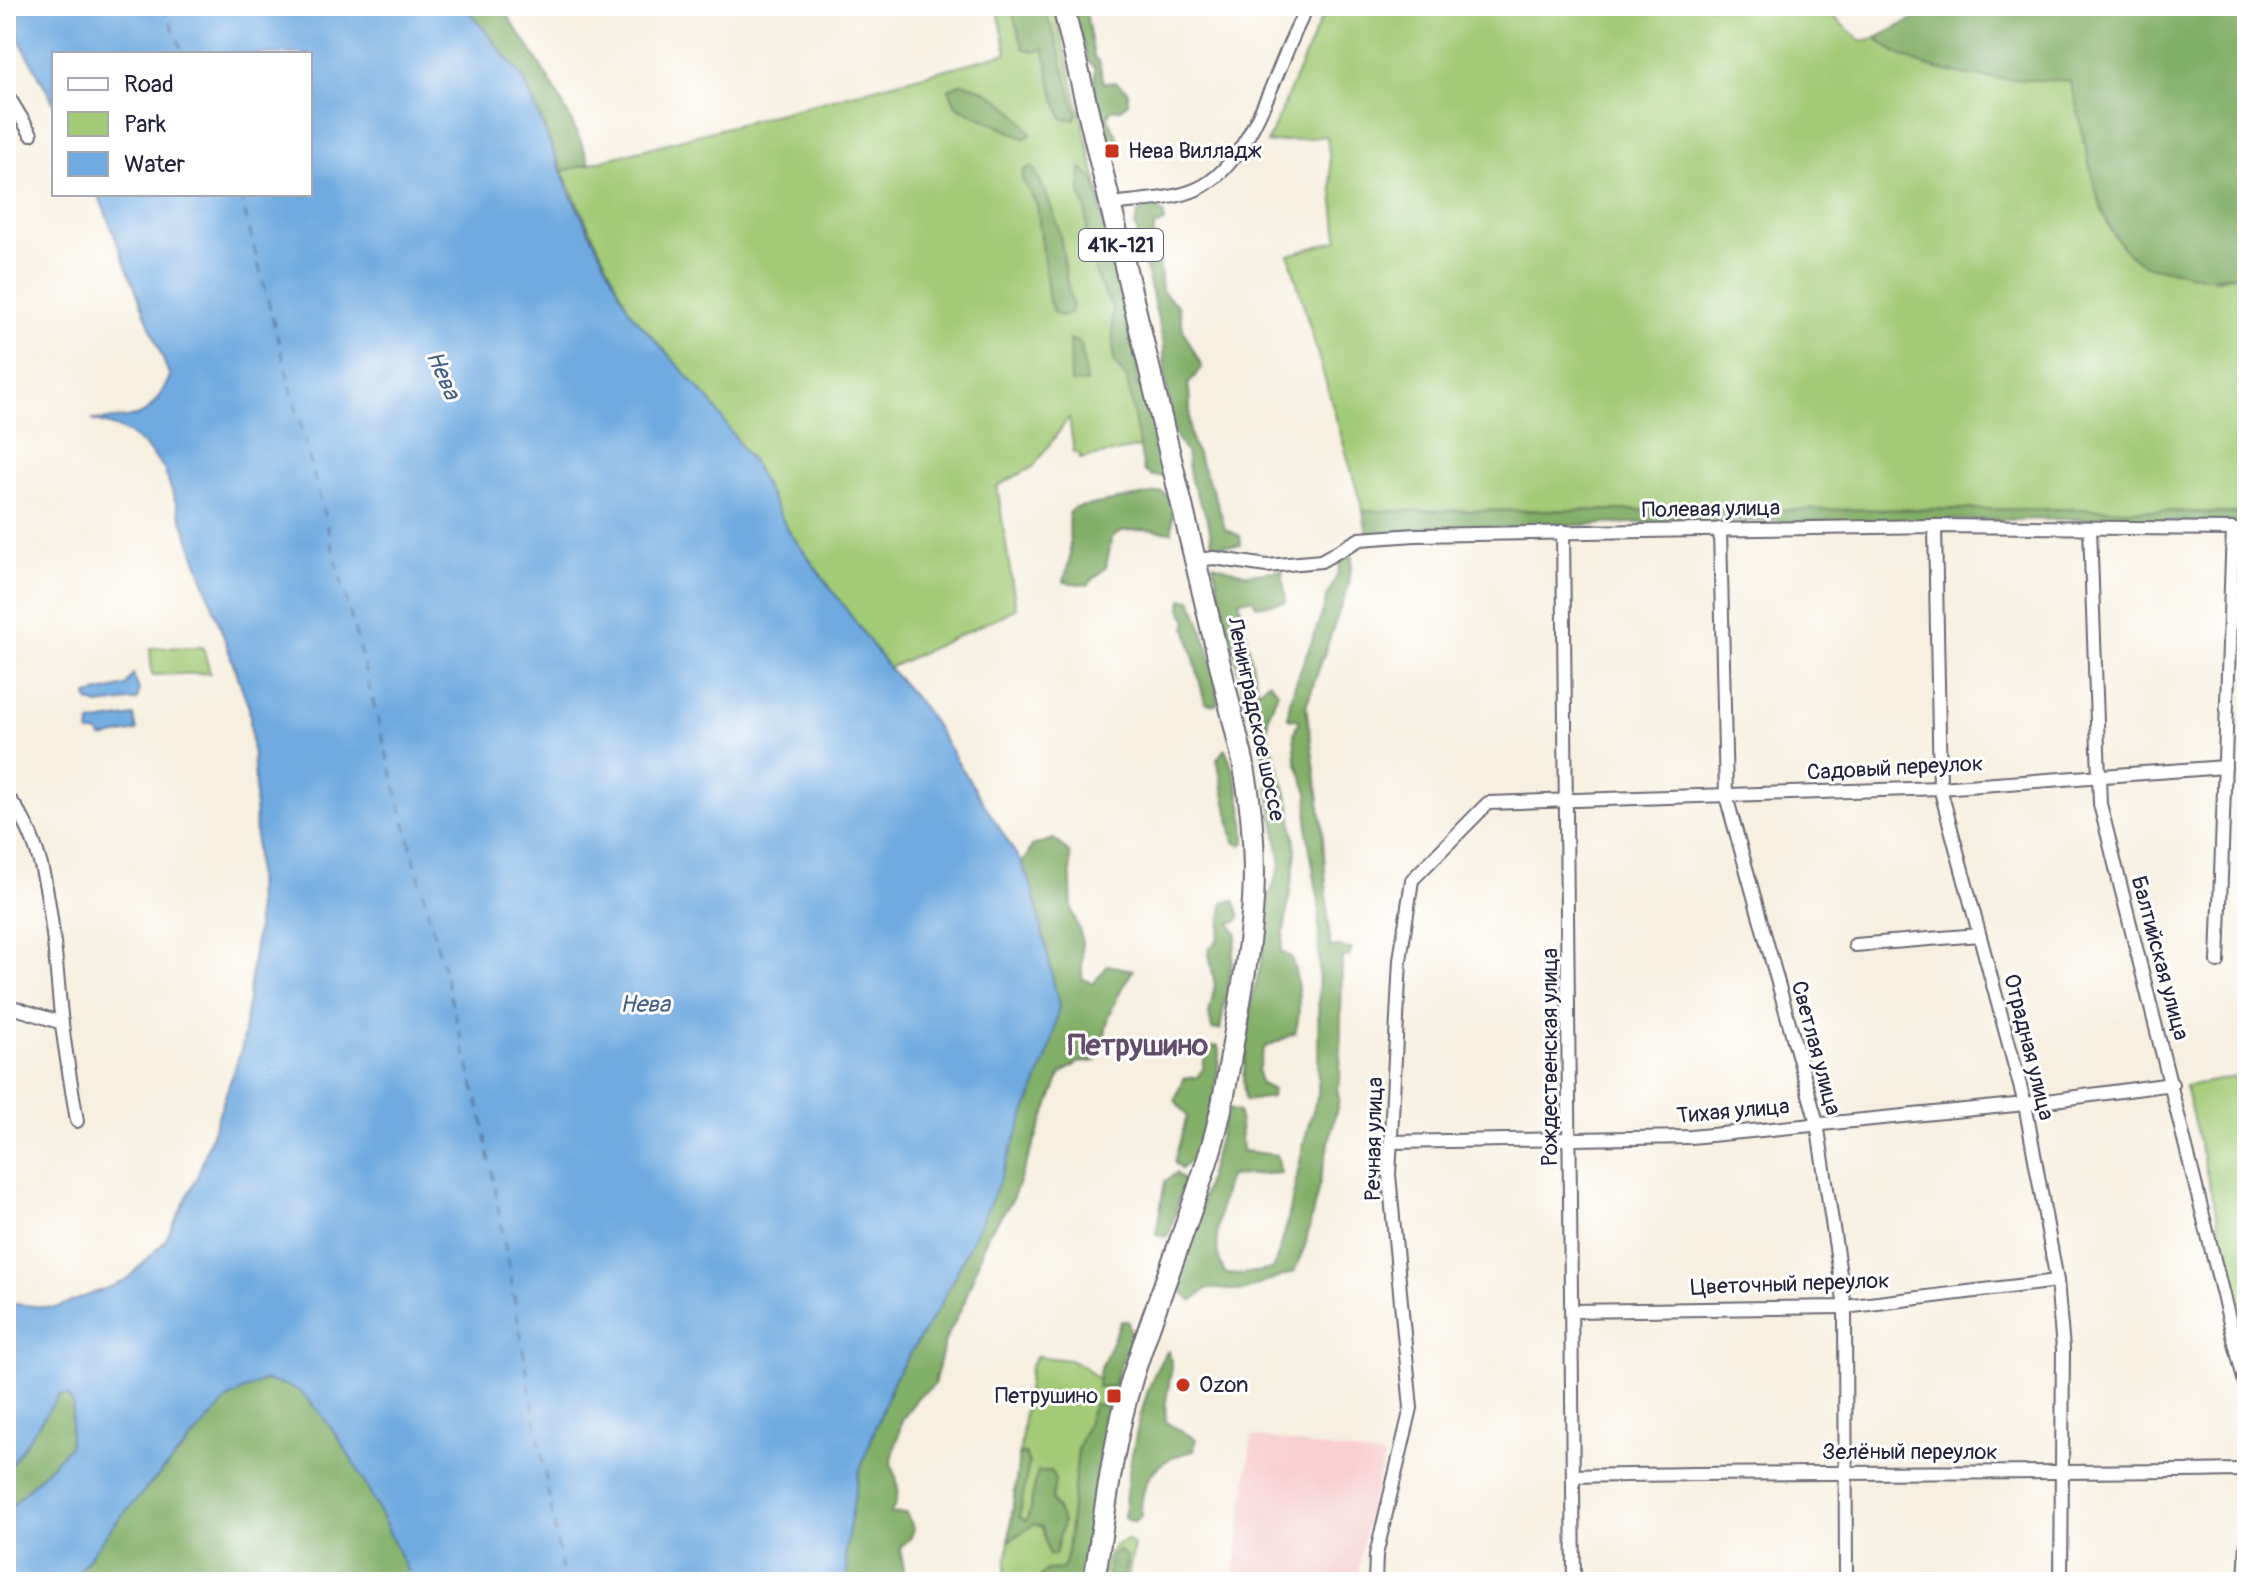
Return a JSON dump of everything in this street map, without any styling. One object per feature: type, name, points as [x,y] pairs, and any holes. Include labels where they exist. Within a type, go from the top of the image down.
[{"type":"main road","name":"Ленинградское шоссе","points":[[1063,6],[1197,560],[1252,805],[1257,868],[1254,910],[1224,1099],[1192,1207],[1132,1379],[1116,1446],[1094,1582]]},
{"type":"street","points":[[1112,204],[1193,191],[1216,176],[1241,147],[1259,114],[1308,6]]},
{"type":"street","points":[[6,93],[31,134]]},
{"type":"street","name":"Полевая улица","points":[[1197,560],[1214,558],[1267,566],[1321,561],[1360,539],[1563,531],[1935,526],[2233,529],[2225,767]]},
{"type":"street","name":"Отрадная улица","points":[[1935,526],[1940,788],[2025,1104],[2057,1281],[2063,1349],[2061,1582]]},
{"type":"street","name":"Балтийская улица","points":[[2090,528],[2100,804],[2247,1391]]},
{"type":"street","name":"Светлая улица","points":[[1720,529],[1726,796],[1817,1123],[1845,1307],[1846,1582]]},
{"type":"street","name":"Рождественская улица","points":[[1563,531],[1574,1582]]},
{"type":"street","points":[[2218,962],[2225,767]]},
{"type":"street","name":"Садовый переулок","points":[[1567,798],[1940,788],[2225,767]]},
{"type":"street","points":[[6,796],[21,811],[35,845],[55,937],[62,1023],[77,1121]]},
{"type":"street","name":"Речная улица","points":[[1375,1582],[1376,1555],[1411,1408],[1389,1175],[1400,960],[1412,880],[1488,803],[1567,798]]},
{"type":"street","points":[[1855,945],[1979,935]]},
{"type":"street","points":[[6,1005],[62,1023]]},
{"type":"street","name":"Тихая улица","points":[[1391,1142],[1691,1137],[2025,1104],[2172,1084]]},
{"type":"street","name":"Цветочный переулок","points":[[1572,1311],[1845,1307],[2057,1281]]},
{"type":"street","name":"Зелёный переулок","points":[[1573,1476],[1845,1471],[2061,1473],[2247,1470]]},
{"type":"street","points":[[2245,1582],[2247,1543]]},
{"type":"shaded area","points":[[1252,1436],[1384,1457],[1362,1545],[1358,1582],[1233,1582]]},
{"type":"green space","points":[[465,6],[500,6],[550,82],[590,164],[562,171],[524,79]]},
{"type":"green space","points":[[997,6],[1054,6],[1161,443],[1080,459],[1079,452],[1074,452],[1069,418],[1033,467],[997,486],[1016,609],[889,668],[788,530],[755,467],[711,402],[630,312],[562,171],[1007,53]]},
{"type":"green space","points":[[1010,6],[1042,9],[1048,19],[1077,113],[1075,119],[1063,119],[1053,92],[1044,48],[1037,52],[1024,49]]},
{"type":"green space","points":[[1072,6],[1085,6],[1094,57],[1099,62],[1104,83],[1116,82],[1128,91],[1128,103],[1121,109],[1111,110],[1107,118],[1119,139],[1114,145],[1108,142],[1101,123],[1095,67],[1089,62]]},
{"type":"green space","points":[[1334,6],[1821,6],[1861,41],[1876,38],[1886,47],[2052,80],[2069,79],[2078,104],[2215,280],[2247,272],[2247,514],[2099,509],[1363,511],[1289,255],[1338,240],[1327,136],[1267,143],[1320,21]]},
{"type":"green space","points":[[1938,6],[2247,6],[2247,272],[2219,277],[2195,275],[2148,266],[2126,251],[2101,208],[2069,80],[1995,78],[1941,70],[1894,52],[1876,38]]},
{"type":"green space","points":[[961,83],[1002,101],[1031,134],[1025,139],[956,106],[949,89]]},
{"type":"green space","points":[[1032,166],[1051,206],[1061,240],[1073,307],[1071,312],[1061,316],[1054,313],[1049,301],[1037,205],[1022,179],[1024,170]]},
{"type":"green space","points":[[1081,169],[1095,180],[1107,243],[1121,281],[1127,327],[1138,363],[1138,383],[1147,396],[1161,452],[1162,476],[1152,476],[1144,471],[1127,379],[1114,362],[1112,307],[1098,281],[1087,238]]},
{"type":"green space","points":[[1155,207],[1164,214],[1164,222],[1154,227],[1154,255],[1159,258],[1162,291],[1178,306],[1184,332],[1202,367],[1188,385],[1191,440],[1225,529],[1240,536],[1241,545],[1213,546],[1208,520],[1191,481],[1186,453],[1175,434],[1165,379],[1164,345],[1135,224],[1139,212]]},
{"type":"green space","points":[[1070,339],[1081,344],[1086,383],[1071,383]]},
{"type":"green space","points":[[1162,492],[1173,499],[1172,532],[1144,529],[1122,531],[1112,537],[1106,567],[1087,585],[1064,582],[1070,557],[1069,513],[1074,508]]},
{"type":"green space","points":[[2099,509],[2247,514],[2247,524],[2088,519],[1632,523],[1367,533],[1363,511]]},
{"type":"green space","points":[[1349,550],[1352,558],[1349,583],[1306,706],[1322,822],[1330,946],[1352,949],[1349,956],[1342,957],[1339,1099],[1305,1246],[1294,1272],[1243,1291],[1208,1288],[1192,1301],[1178,1289],[1227,1109],[1239,1112],[1242,1151],[1277,1155],[1281,1173],[1229,1176],[1220,1212],[1218,1251],[1225,1273],[1242,1274],[1273,1269],[1318,1095],[1319,903],[1307,833],[1308,793],[1296,761],[1294,733],[1299,720],[1288,718],[1297,680],[1337,576],[1340,554]]},
{"type":"green space","points":[[1213,564],[1248,574],[1282,570],[1286,602],[1256,606],[1253,599],[1239,600],[1258,691],[1269,681],[1278,692],[1268,716],[1267,731],[1290,804],[1296,852],[1281,952],[1291,957],[1299,1005],[1295,1033],[1264,1048],[1258,1070],[1260,1083],[1273,1090],[1271,1097],[1245,1101],[1243,1081],[1251,1002],[1260,968],[1269,897],[1281,864],[1261,741],[1245,699]]},
{"type":"green space","points":[[1182,599],[1192,600],[1205,638],[1217,690],[1218,703],[1214,705],[1205,703],[1186,627],[1188,620],[1181,609]]},
{"type":"green space","points":[[203,647],[210,673],[152,675],[150,648]]},
{"type":"green space","points":[[1225,749],[1234,771],[1242,807],[1245,843],[1241,845],[1234,842],[1217,759]]},
{"type":"green space","points":[[1054,839],[1070,854],[1072,910],[1082,938],[1082,978],[1093,984],[1108,965],[1133,970],[1111,1011],[1096,1061],[1078,1063],[1061,1074],[1011,1202],[988,1234],[964,1303],[945,1341],[934,1385],[918,1397],[902,1420],[891,1464],[898,1489],[890,1514],[906,1513],[914,1529],[910,1539],[900,1547],[906,1582],[848,1582],[845,1552],[859,1472],[894,1379],[940,1306],[993,1197],[1059,1006],[1033,890],[1022,864],[1032,846]]},
{"type":"green space","points":[[1234,900],[1240,916],[1238,921],[1230,923],[1237,933],[1220,1030],[1212,1029],[1209,1014],[1215,985],[1208,949],[1219,934],[1224,902]]},
{"type":"green space","points":[[1218,1046],[1215,1084],[1204,1136],[1196,1157],[1181,1169],[1174,1162],[1187,1116],[1175,1100],[1183,1079],[1197,1077],[1203,1069],[1206,1047]]},
{"type":"green space","points":[[2247,1075],[2247,1337],[2185,1086]]},
{"type":"green space","points":[[1176,1173],[1184,1181],[1169,1235],[1165,1237],[1156,1234],[1165,1181]]},
{"type":"green space","points":[[1121,1321],[1128,1321],[1131,1337],[1113,1386],[1098,1387],[1099,1372]]},
{"type":"green space","points":[[1168,1351],[1171,1368],[1165,1414],[1167,1423],[1196,1439],[1194,1451],[1170,1459],[1153,1472],[1144,1491],[1141,1517],[1134,1522],[1124,1518],[1132,1455],[1150,1384]]},
{"type":"green space","points":[[1036,1356],[1069,1360],[1084,1366],[1095,1377],[1122,1382],[1118,1391],[1109,1391],[1107,1398],[1115,1404],[1084,1582],[1004,1582],[1030,1367]]},
{"type":"green space","points":[[264,1380],[299,1391],[333,1430],[363,1480],[412,1582],[70,1582],[116,1522],[229,1398]]},
{"type":"green space","points":[[59,1394],[68,1395],[73,1405],[69,1447],[6,1512],[6,1472]]},
{"type":"green space","points":[[1094,1404],[1107,1406],[1108,1430],[1093,1492],[1081,1582],[1036,1582],[1046,1570],[1062,1569],[1066,1561],[1078,1449]]},
{"type":"green space","points":[[1025,1453],[1029,1463],[1019,1517],[1026,1521],[1038,1471],[1051,1471],[1055,1480],[1052,1500],[1063,1522],[1055,1555],[1049,1555],[1042,1527],[1034,1524],[1009,1541],[1019,1456]]},
{"type":"green space","points":[[1127,1540],[1134,1545],[1127,1582],[1100,1582],[1111,1550]]},
{"type":"green space","points":[[1118,1550],[1127,1557],[1123,1582],[1107,1582],[1111,1557]]},
{"type":"water","name":"Нева","points":[[6,6],[465,6],[524,79],[569,191],[630,312],[711,402],[755,467],[788,530],[889,668],[924,708],[1022,864],[1033,890],[1059,1006],[1051,1046],[993,1197],[940,1306],[894,1379],[859,1472],[845,1552],[848,1582],[412,1582],[363,1480],[333,1430],[299,1391],[264,1380],[229,1398],[116,1522],[70,1582],[6,1582],[6,1512],[69,1447],[73,1405],[68,1395],[59,1395],[6,1472],[6,1303],[55,1308],[125,1281],[165,1241],[197,1177],[242,1047],[257,928],[255,780],[249,708],[164,469],[133,436],[91,420],[140,415],[155,403],[170,377],[99,196],[312,196],[312,52],[52,52],[52,100],[6,15]]},
{"type":"water","points":[[133,674],[139,690],[137,700],[98,705],[88,701],[87,695],[126,686]]},
{"type":"water","points":[[134,716],[137,731],[101,738],[99,733],[89,733],[90,723]]},
{"type":"ferry route","points":[[163,6],[183,52]]},
{"type":"ferry route","points":[[241,196],[483,1121],[564,1582]]},
{"type":"place","name":"Нева Вилладж","points":[[1112,151]]},
{"type":"place","name":"Ozon","points":[[1183,1385]]},
{"type":"place","name":"Петрушино","points":[[1114,1396]]},
{"type":"district","name":"Петрушино","points":[[1138,1045]]}]
